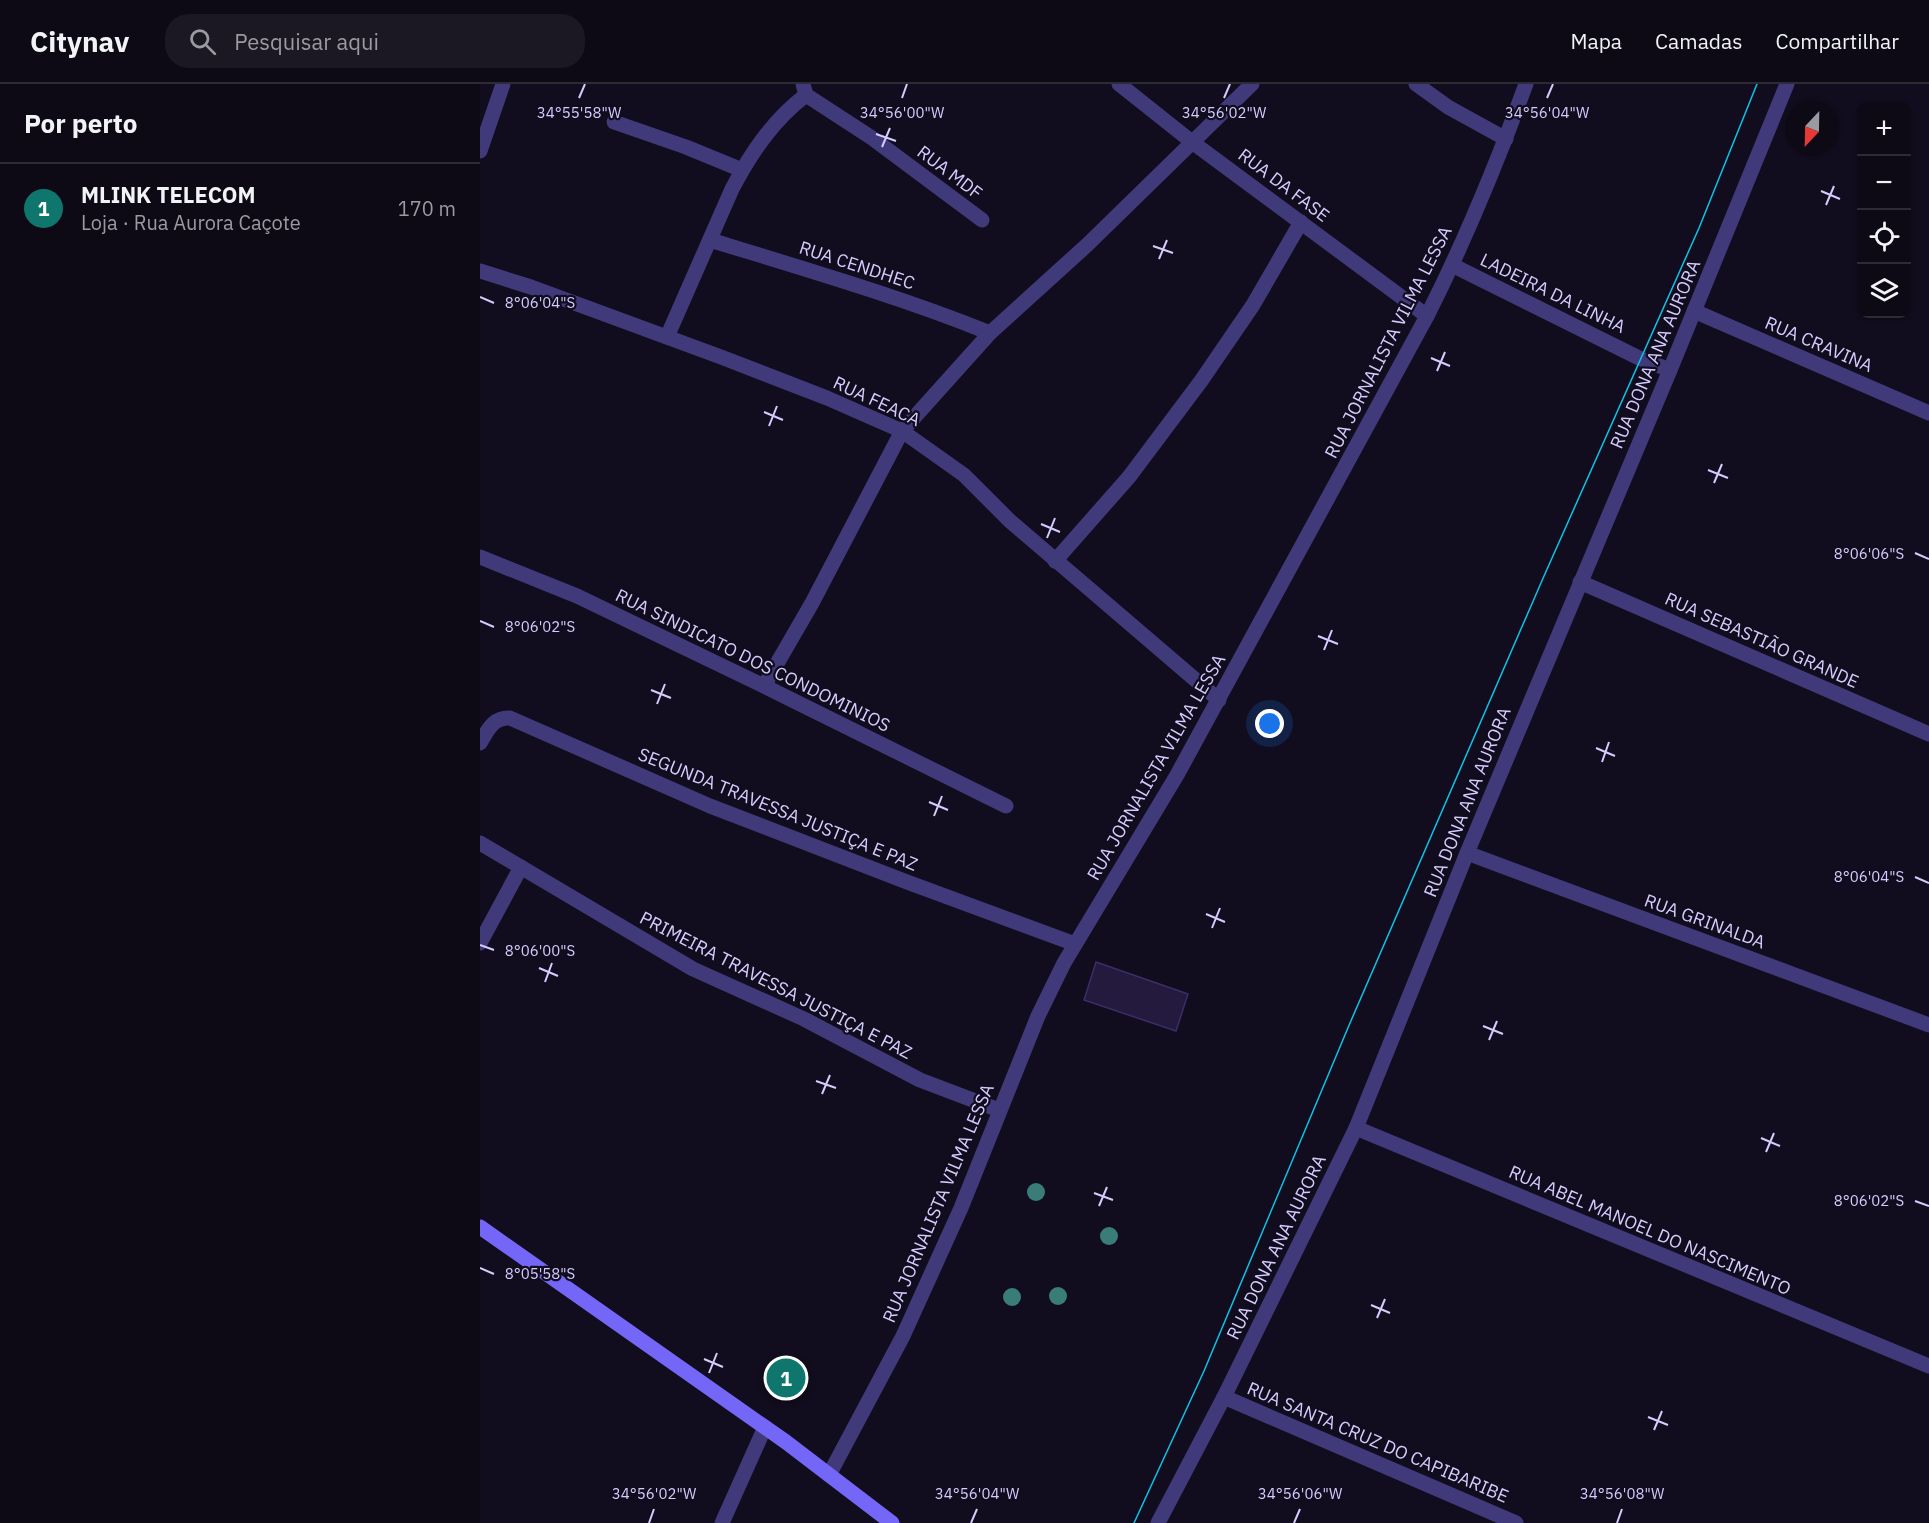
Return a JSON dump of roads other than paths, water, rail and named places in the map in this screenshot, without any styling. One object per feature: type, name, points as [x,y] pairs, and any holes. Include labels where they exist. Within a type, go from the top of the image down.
[{"type":"main road","points":[[480,1227],[786,1442],[892,1523]]},
{"type":"street","points":[[480,151],[503,84]]},
{"type":"street","name":"RUA DA FASE","points":[[1119,84],[1192,142],[1427,316]]},
{"type":"street","points":[[764,686],[812,603],[903,431],[990,333],[1087,245],[1252,84]]},
{"type":"street","points":[[1416,84],[1448,107],[1506,139]]},
{"type":"street","name":"RUA JORNALISTA VILMA LESSA","points":[[829,1475],[903,1336],[961,1208],[1038,1016],[1076,944],[1219,700],[1427,316],[1452,265],[1506,139],[1526,84]]},
{"type":"street","name":"RUA DONA ANA AURORA","points":[[1158,1523],[1224,1397],[1356,1128],[1467,853],[1670,370],[1787,84]]},
{"type":"street","points":[[667,337],[751,153],[805,89]]},
{"type":"street","name":"RUA MDF","points":[[805,89],[982,220]]},
{"type":"street","points":[[614,122],[686,147],[742,170]]},
{"type":"street","points":[[1055,561],[1130,477],[1201,381],[1252,305],[1301,222]]},
{"type":"street","name":"RUA CENDHEC","points":[[710,240],[864,287],[936,311],[990,333]]},
{"type":"street","name":"LADEIRA DA LINHA","points":[[1452,265],[1670,370]]},
{"type":"street","name":"RUA FEACA","points":[[480,271],[531,287],[667,337],[806,390],[903,431],[963,475],[1055,561],[1219,700]]},
{"type":"street","name":"RUA CRAVINA","points":[[1694,311],[1929,413]]},
{"type":"street","name":"RUA SINDICATO DOS CONDOMINIOS","points":[[480,557],[577,596],[1006,806]]},
{"type":"street","name":"RUA SEBASTIÃO GRANDE","points":[[1580,582],[1929,734]]},
{"type":"street","name":"SEGUNDA TRAVESSA JUSTIÇA E PAZ","points":[[480,743],[496,720],[501,717],[510,718],[710,806],[1076,944]]},
{"type":"street","name":"PRIMEIRA TRAVESSA JUSTIÇA E PAZ","points":[[480,843],[693,969],[804,1019],[920,1080],[999,1110]]},
{"type":"street","name":"RUA GRINALDA","points":[[1467,853],[1929,1025]]},
{"type":"street","points":[[480,943],[521,867]]},
{"type":"street","name":"RUA ABEL MANOEL DO NASCIMENTO","points":[[1356,1128],[1929,1366]]},
{"type":"street","name":"RUA SANTA CRUZ DO CAPIBARIBE","points":[[1224,1397],[1516,1523]]},
{"type":"street","points":[[722,1523],[765,1427]]},
{"type":"tram line","points":[[1134,1523],[1204,1371],[1350,1023],[1544,576],[1699,228],[1757,84]]},
{"type":"place","name":"MLINK TELECOM","points":[[786,1378]]}]
